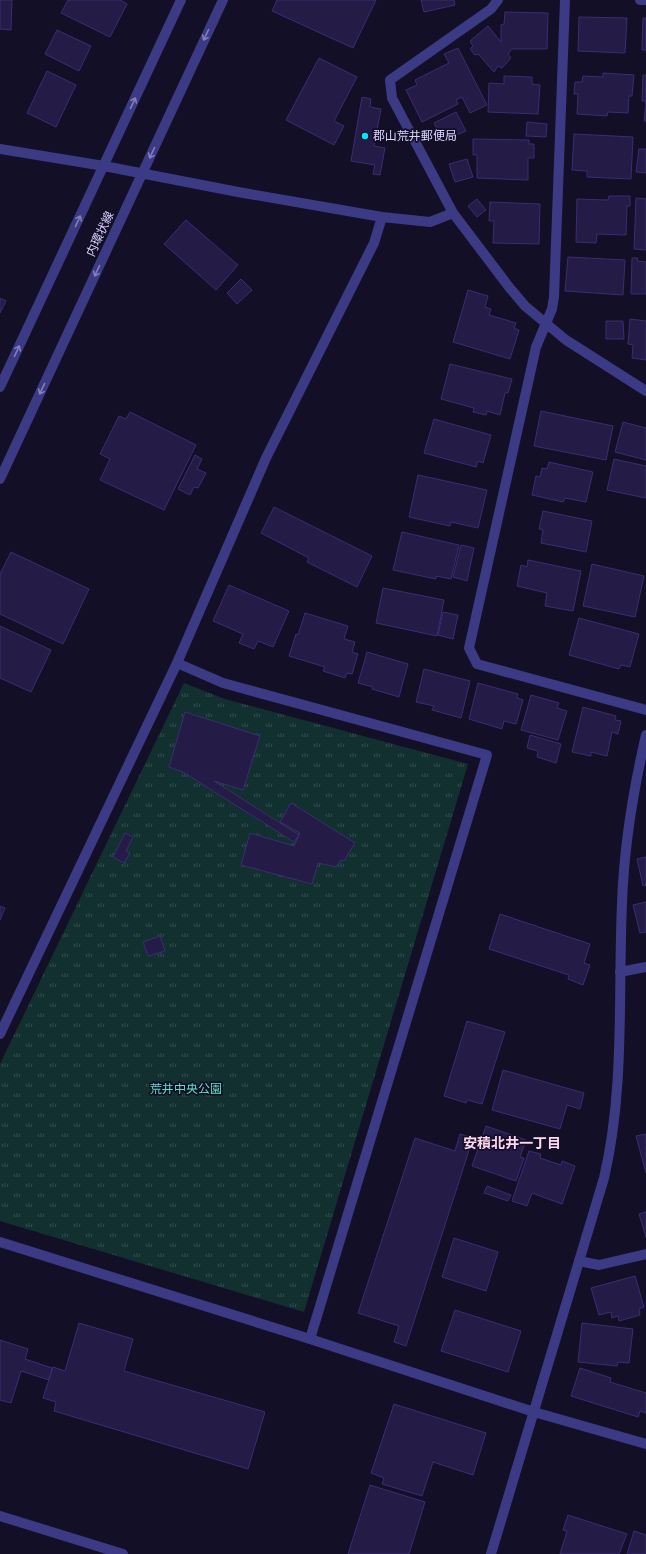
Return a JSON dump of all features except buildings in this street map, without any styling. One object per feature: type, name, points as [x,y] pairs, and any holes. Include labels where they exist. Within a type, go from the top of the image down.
[{"type":"street","name":"内環状線","points":[[0,387],[181,0]]},
{"type":"street","name":"内環状線","points":[[0,479],[223,0]]},
{"type":"street","points":[[498,0],[491,9],[390,80],[392,98],[453,213],[525,306],[566,340],[646,390]]},
{"type":"street","points":[[565,0],[554,298],[552,308],[536,347],[469,648],[477,664],[646,710]]},
{"type":"street","points":[[640,0],[646,0]]},
{"type":"street","points":[[0,149],[104,166],[382,217],[430,222],[453,213]]},
{"type":"street","points":[[0,1034],[177,663],[266,458],[374,243],[382,217]]},
{"type":"street","points":[[177,663],[223,682],[487,755],[310,1339]]},
{"type":"street","points":[[491,1554],[604,1178],[612,1142],[617,1077],[624,859],[638,768],[646,735]]},
{"type":"street","points":[[620,972],[646,967]]},
{"type":"street","points":[[0,1242],[310,1339],[534,1412],[646,1444]]},
{"type":"street","points":[[579,1261],[599,1265],[646,1254]]},
{"type":"street","points":[[0,1516],[123,1554]]},
{"type":"green space","name":"荒井中央公園","points":[[184,683],[225,699],[468,764],[304,1312],[0,1221],[0,1064]]},
{"type":"place","name":"郡山荒井郵便局","points":[[365,136]]},
{"type":"district","name":"安積北井一丁目","points":[[512,1143]]}]
